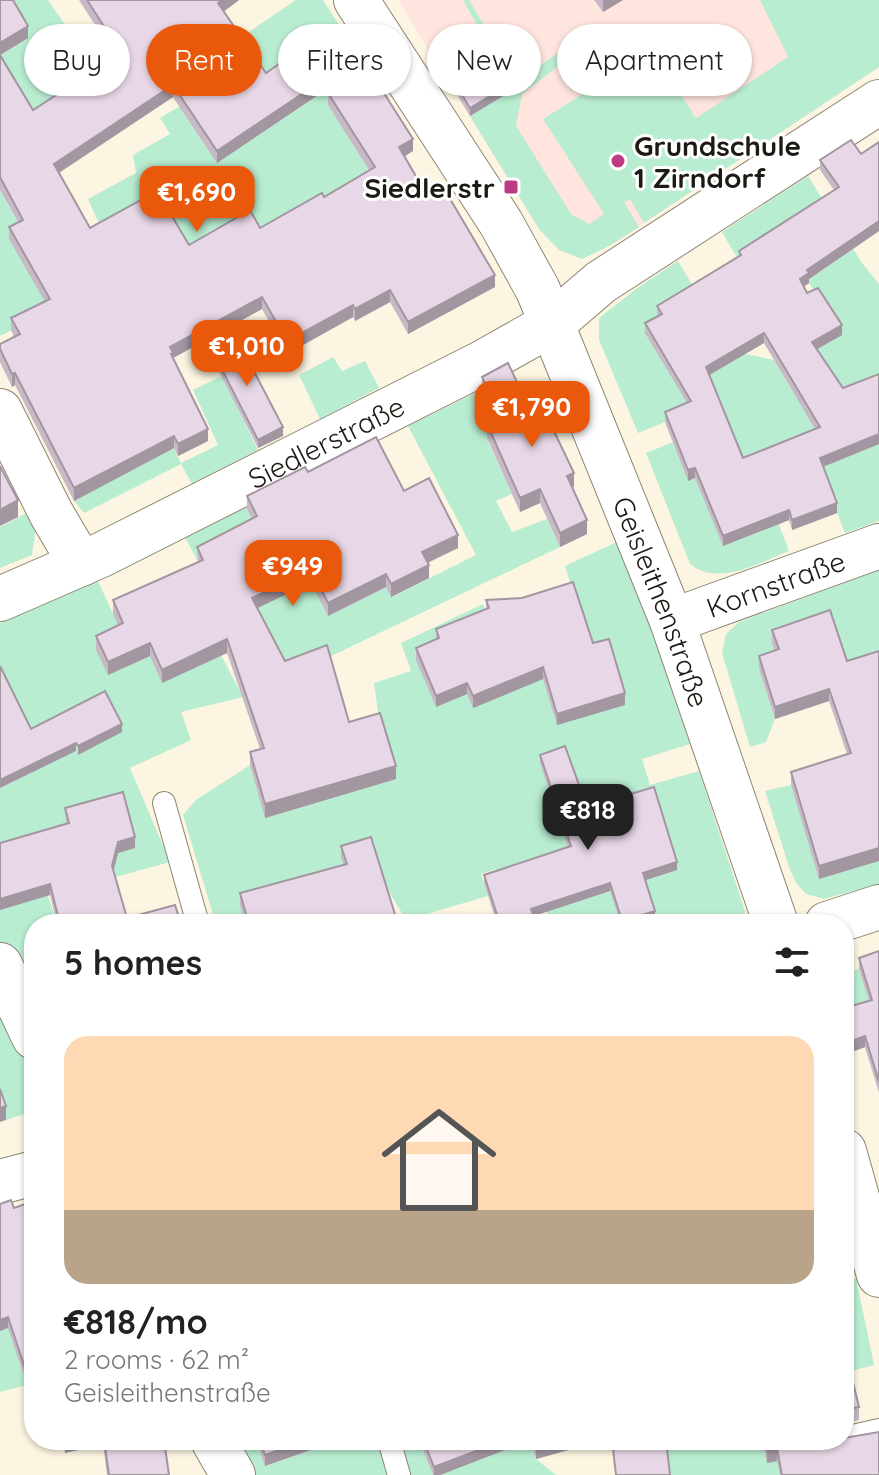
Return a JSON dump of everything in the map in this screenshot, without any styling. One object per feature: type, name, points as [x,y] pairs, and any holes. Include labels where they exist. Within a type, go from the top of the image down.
[{"type":"street","name":"Geisleithenstraße","points":[[356,0],[501,223],[538,290],[672,621],[773,914]]},
{"type":"street","name":"Siedlerstraße","points":[[0,599],[81,564],[482,363],[553,323],[601,282],[879,102]]},
{"type":"street","points":[[0,411],[51,513],[81,564]]},
{"type":"street","name":"Kornstraße","points":[[672,621],[879,546]]},
{"type":"street","points":[[854,915],[879,907]]},
{"type":"street","points":[[0,965],[24,1016]]},
{"type":"street","points":[[0,1182],[24,1176]]},
{"type":"street","points":[[854,1184],[877,1260]]},
{"type":"street","points":[[219,1450],[233,1475]]},
{"type":"lane","points":[[164,803],[195,914]]},
{"type":"lane","points":[[854,1436],[879,1430]]},
{"type":"lane","points":[[392,1450],[399,1475]]},
{"type":"shaded area","name":"Grundschule 1 Zirndorf","points":[[398,0],[879,0],[879,67],[611,245],[582,259],[559,250],[539,229],[457,96],[541,96],[541,24],[427,24],[427,47]]},
{"type":"green space","points":[[4,0],[48,0],[65,24],[24,24],[24,32]]},
{"type":"green space","points":[[296,0],[323,0],[338,24],[278,24],[278,66],[267,73],[262,65],[261,24]]},
{"type":"green space","points":[[463,0],[469,0],[483,24],[476,24]]},
{"type":"green space","points":[[760,0],[879,0],[879,67],[644,223],[630,199],[624,202],[639,227],[582,259],[559,250],[539,229],[470,116],[503,96],[522,96],[516,126],[571,214],[589,224],[604,214],[543,119],[579,96],[682,96],[696,118],[729,96],[752,96],[752,81],[788,57]]},
{"type":"green space","points":[[24,40],[24,96],[73,96],[31,122],[0,55]]},
{"type":"green space","points":[[557,53],[557,67],[541,79],[541,65]]},
{"type":"green space","points":[[262,93],[278,93],[278,96],[371,96],[373,176],[260,240],[204,248],[103,233],[88,199],[136,173],[133,155],[170,134],[160,118],[197,96],[262,96]]},
{"type":"green space","points":[[808,176],[862,263],[879,284],[879,374],[820,408],[879,444],[879,521],[845,533],[826,484],[779,525],[789,551],[739,571],[701,571],[690,564],[646,453],[673,442],[688,480],[713,475],[715,402],[638,433],[599,340],[599,318],[678,261],[697,293],[746,354],[774,360],[794,394],[812,352],[842,334],[807,280],[827,267],[799,223],[739,261],[722,232]]},
{"type":"green space","points":[[0,190],[23,232],[116,331],[181,463],[218,445],[193,390],[246,364],[236,405],[258,450],[192,484],[181,464],[84,513],[74,501],[32,321],[0,336]]},
{"type":"green space","points":[[333,357],[342,371],[365,361],[379,388],[320,419],[299,375]]},
{"type":"green space","points":[[481,390],[488,402],[514,390],[487,439],[512,494],[496,501],[512,532],[547,519],[560,547],[327,658],[285,674],[253,611],[274,600],[242,537],[197,560],[185,537],[246,507],[262,539],[386,587],[392,597],[476,555],[408,426]]},
{"type":"green space","points":[[32,510],[37,519],[32,555],[0,568],[0,527]]},
{"type":"green space","points":[[621,540],[690,744],[642,759],[650,785],[699,771],[744,914],[654,914],[643,881],[571,855],[506,897],[496,869],[481,874],[488,896],[426,914],[402,914],[371,849],[347,876],[241,905],[243,914],[213,914],[183,815],[196,800],[250,765],[265,817],[380,727],[374,683],[411,671],[401,643],[483,604],[497,645],[575,660],[581,617],[565,566]]},
{"type":"green space","points":[[879,570],[879,663],[849,673],[772,643],[779,662],[759,669],[775,719],[766,742],[750,747],[722,653],[726,634],[739,622]]},
{"type":"green space","points":[[97,579],[113,614],[221,655],[243,697],[181,712],[191,740],[130,768],[170,862],[112,878],[0,854],[0,788],[46,765],[0,674],[0,623]]},
{"type":"green space","points":[[791,785],[805,829],[879,861],[879,884],[824,899],[806,894],[796,883],[765,791]]},
{"type":"green space","points":[[611,891],[618,914],[547,914],[547,911]]},
{"type":"green space","points":[[0,895],[48,896],[54,914],[24,914],[24,998],[0,948]]},
{"type":"green space","points":[[859,969],[877,1027],[879,1061],[870,1063],[865,1047],[854,1032],[854,970]]},
{"type":"green space","points":[[0,979],[24,1029],[24,1114],[6,1120],[0,1102]]},
{"type":"green space","points":[[854,1278],[874,1365],[854,1370]]},
{"type":"green space","points":[[24,1323],[24,1344],[18,1359],[24,1386],[0,1392],[0,1331]]},
{"type":"green space","points":[[230,1450],[260,1450],[266,1466],[311,1450],[383,1450],[388,1475],[245,1475]]},
{"type":"green space","points":[[402,1450],[428,1450],[424,1452],[433,1475],[409,1475]]},
{"type":"green space","points":[[485,1450],[534,1450],[536,1459],[556,1475],[439,1475]]},
{"type":"green space","points":[[664,1450],[796,1450],[809,1454],[812,1475],[669,1475]]},
{"type":"building","points":[[0,0],[13,0],[27,24],[0,43]]},
{"type":"building","points":[[87,0],[223,0],[218,3],[232,24],[146,24],[146,96],[156,96],[54,164],[90,228],[157,191],[189,245],[250,210],[260,228],[322,193],[324,197],[375,167],[330,96],[386,96],[413,139],[399,147],[428,197],[443,187],[495,275],[408,322],[390,290],[355,309],[353,305],[287,341],[262,297],[170,347],[208,429],[178,444],[174,436],[74,488],[0,349],[0,344],[20,334],[11,318],[50,299],[9,227],[23,220],[0,177],[0,55],[33,110],[55,96],[130,96],[130,24],[102,24]]},
{"type":"building","points":[[278,65],[278,96],[299,96],[217,151],[180,96],[262,96],[262,67],[266,73]]},
{"type":"building","points":[[463,96],[490,96],[470,108]]},
{"type":"building","points":[[851,140],[861,154],[879,142],[879,221],[807,270],[809,273],[800,279],[807,293],[818,288],[842,325],[812,342],[843,388],[879,374],[879,434],[820,458],[837,503],[792,520],[789,510],[723,536],[695,468],[688,470],[665,412],[691,401],[645,323],[662,314],[657,306],[741,255],[739,251],[839,187],[820,160]],"holes":[[[764,333],[820,427],[743,458],[706,367]]]},
{"type":"building","points":[[235,335],[283,427],[258,440],[211,348]]},
{"type":"building","points":[[508,363],[528,406],[539,400],[574,473],[567,476],[587,520],[560,533],[540,489],[520,498],[487,424],[501,418],[482,377]]},
{"type":"building","points":[[376,437],[404,491],[429,478],[458,535],[422,552],[429,565],[391,584],[386,574],[328,603],[311,569],[252,598],[285,661],[327,645],[349,722],[380,713],[396,766],[265,804],[250,752],[264,748],[227,639],[162,670],[150,643],[108,662],[96,636],[123,623],[113,600],[203,560],[197,547],[257,516],[247,496],[305,467],[308,472]]},
{"type":"building","points":[[0,466],[18,500],[0,510]]},
{"type":"building","points":[[573,582],[593,643],[609,639],[625,693],[557,714],[543,667],[473,696],[467,683],[436,696],[416,648],[439,638],[436,629],[489,608],[486,600],[522,598]]},
{"type":"building","points":[[830,610],[847,661],[879,651],[879,848],[819,866],[791,772],[851,753],[829,689],[775,707],[759,656],[779,649],[772,630]]},
{"type":"building","points":[[0,666],[31,729],[105,691],[122,724],[0,780]]},
{"type":"building","points":[[565,746],[587,807],[654,787],[677,862],[643,873],[655,911],[620,914],[610,883],[531,909],[533,914],[497,914],[484,875],[571,846],[540,755]]},
{"type":"building","points":[[123,792],[135,837],[118,842],[112,866],[126,914],[58,914],[50,884],[0,899],[0,843],[69,823],[65,808]]},
{"type":"building","points":[[371,837],[395,914],[246,914],[240,893],[347,864],[341,846]]},
{"type":"building","points":[[175,905],[178,914],[142,914]]},
{"type":"building","points":[[879,951],[879,1082],[865,1036],[854,1040],[854,1005],[872,1000],[859,958]]},
{"type":"building","points":[[0,1089],[6,1106],[0,1108]]},
{"type":"building","points":[[11,1200],[14,1208],[24,1204],[24,1365],[8,1317],[0,1320],[0,1204]]},
{"type":"building","points":[[854,1387],[859,1407],[854,1408]]},
{"type":"building","points":[[879,1432],[879,1475],[782,1475],[777,1450],[854,1450],[854,1436]]},
{"type":"building","points":[[105,1450],[165,1450],[169,1475],[109,1475]]},
{"type":"building","points":[[427,1450],[479,1450],[434,1467]]},
{"type":"building","points":[[613,1450],[667,1450],[670,1475],[616,1475]]},
{"type":"place","name":"Grundschule 1 Zirndorf","points":[[618,161]]},
{"type":"place","name":"Siedlerstr","points":[[511,187]]}]
